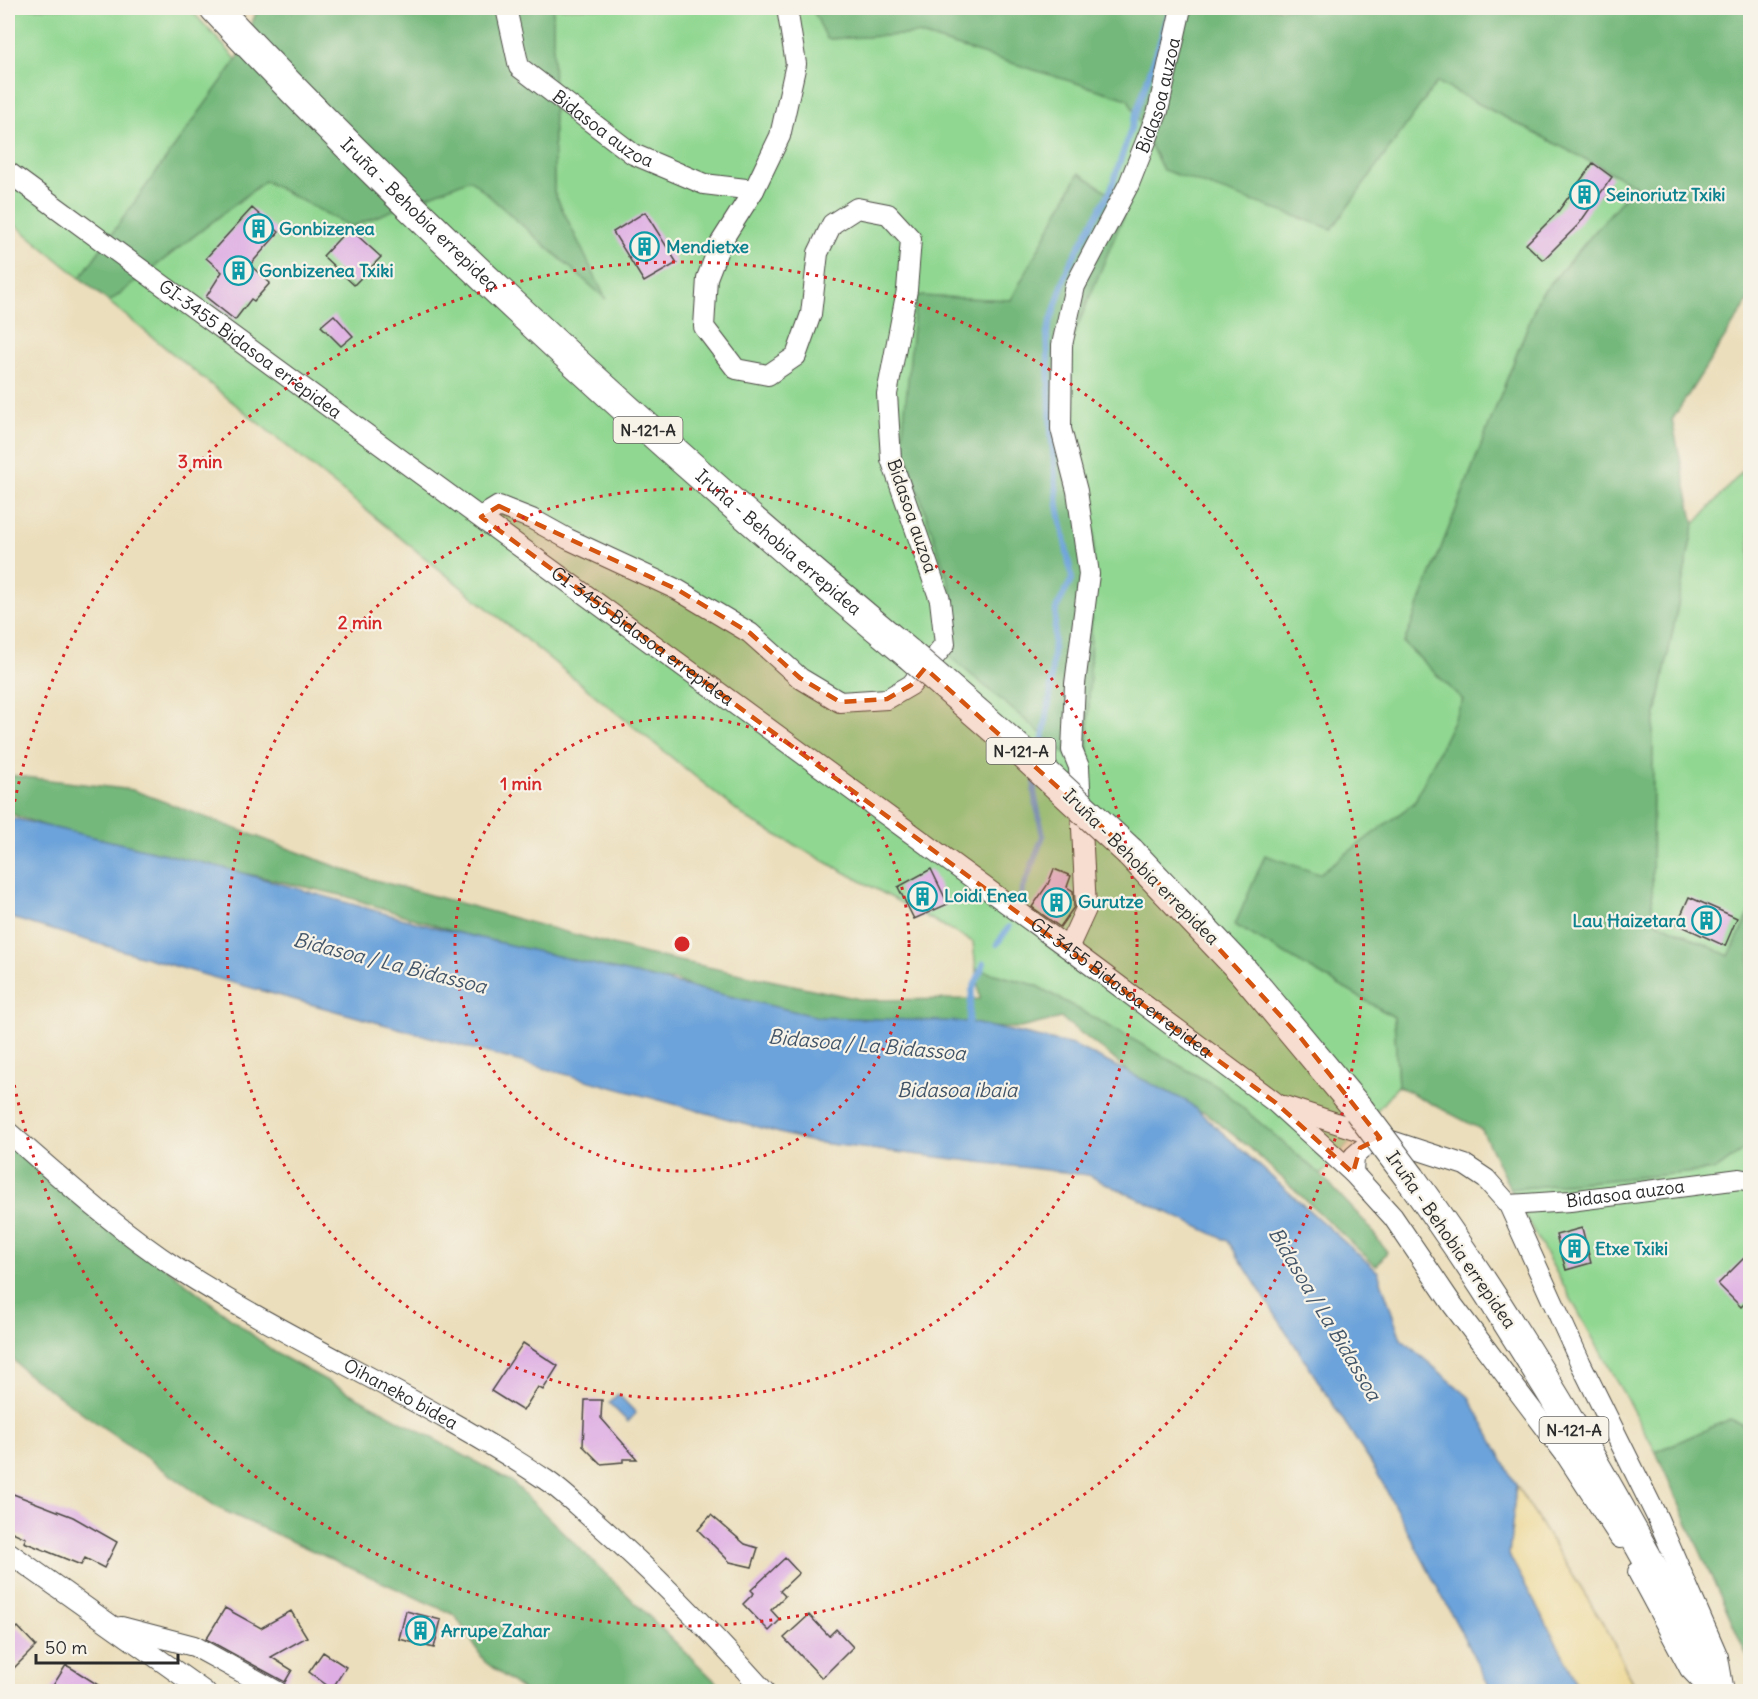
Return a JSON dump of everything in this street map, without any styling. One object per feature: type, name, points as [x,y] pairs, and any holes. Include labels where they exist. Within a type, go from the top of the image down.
[{"type":"highway","name":"Iruña - Behobia errepidea","points":[[215,8],[397,195],[642,425],[1025,755],[1130,852],[1242,970],[1359,1110],[1411,1179],[1486,1287],[1541,1374],[1657,1574],[1719,1692]]},
{"type":"street","name":"Bidasoa auzoa","points":[[506,8],[519,67],[633,154],[704,184],[754,190]]},
{"type":"street","name":"Bidasoa auzoa","points":[[481,517],[499,506],[532,519],[568,539],[678,590],[750,633],[800,678],[840,702],[887,699],[911,685],[945,644],[940,600],[891,459],[887,394],[907,290],[911,239],[888,214],[857,208],[832,224],[818,253],[811,314],[796,356],[768,375],[736,369],[704,327],[707,278],[721,242],[754,190],[780,136],[796,64],[787,8]]},
{"type":"street","name":"Bidasoa auzoa","points":[[1068,948],[1086,909],[1079,766],[1072,750],[1075,684],[1089,574],[1077,491],[1061,429],[1062,345],[1075,286],[1129,184],[1158,111],[1181,8]]},
{"type":"street","name":"GI-3455 Bidasoa errepidea","points":[[8,172],[481,517],[1276,1103]]},
{"type":"street","points":[[1276,1103],[1465,1165],[1486,1179],[1509,1205],[1581,1364],[1658,1519],[1718,1657],[1724,1692]]},
{"type":"street","points":[[1276,1103],[1353,1173],[1393,1217],[1452,1304],[1587,1485],[1617,1534],[1690,1669],[1712,1692]]},
{"type":"street","name":"Oihaneko bidea","points":[[8,1132],[120,1227],[177,1268],[272,1326],[431,1410],[548,1481],[619,1543],[730,1652],[765,1692]]},
{"type":"street","points":[[1353,1173],[1354,1156],[1376,1137]]},
{"type":"street","name":"Bidasoa auzoa","points":[[1509,1205],[1570,1201],[1747,1176]]},
{"type":"street","points":[[8,1552],[205,1692]]},
{"type":"street","points":[[109,1624],[194,1646],[278,1692]]},
{"type":"highlighted area","points":[[499,506],[678,590],[750,633],[800,678],[840,702],[887,699],[911,685],[925,668],[1130,852],[1300,1037],[1380,1138],[1360,1148],[1353,1173],[1276,1103],[481,517]]},
{"type":"green space","points":[[8,8],[189,8],[237,60],[80,278],[8,219]]},
{"type":"green space","points":[[258,8],[553,8],[554,192],[606,299],[470,179],[351,227],[265,181],[109,302],[80,278],[237,60]]},
{"type":"green space","points":[[553,8],[812,8],[828,39],[918,34],[1128,99],[1163,170],[1437,82],[1635,185],[1539,297],[1404,643],[1463,700],[1414,803],[1319,874],[1235,925],[1394,1017],[1398,1086],[1321,1175],[1218,1087],[1035,985],[976,969],[973,942],[749,820],[109,302],[265,181],[351,227],[470,179],[605,298],[554,192]],"holes":[[[1079,173],[1062,361],[949,656],[952,592],[916,296],[1011,300]]]},
{"type":"green space","points":[[812,8],[1750,8],[1750,298],[1672,420],[1694,525],[1653,729],[1652,919],[1729,956],[1750,912],[1750,1145],[1716,1170],[1510,1189],[1482,1130],[1398,1086],[1394,1017],[1235,925],[1265,855],[1319,874],[1414,803],[1463,700],[1404,643],[1539,297],[1635,185],[1437,82],[1332,229],[1163,170],[1128,99],[918,34],[827,39]]},
{"type":"green space","points":[[1079,173],[1128,205],[1063,361],[1094,532],[1087,772],[949,656],[952,592],[902,442],[916,296],[1011,300]]},
{"type":"green space","points":[[1750,463],[1750,912],[1729,956],[1652,920],[1653,729],[1694,525]]},
{"type":"green space","points":[[8,775],[133,790],[364,877],[646,954],[864,1000],[980,999],[976,969],[1035,985],[1218,1087],[1321,1175],[1365,1222],[1387,1252],[1376,1266],[1250,1148],[1204,1112],[1172,1110],[1107,1053],[1061,1018],[1020,1028],[908,1026],[777,1019],[674,980],[611,983],[345,896],[66,833],[8,813]]},
{"type":"green space","points":[[1750,1145],[1750,1428],[1730,1419],[1656,1452],[1510,1189],[1716,1170]]},
{"type":"green space","points":[[8,1146],[276,1353],[511,1481],[725,1691],[524,1691],[485,1662],[455,1615],[218,1508],[26,1373],[8,1354]]},
{"type":"green space","points":[[1730,1419],[1750,1428],[1750,1663],[1656,1452]]},
{"type":"sand","points":[[1516,1485],[1608,1631],[1636,1691],[1579,1691],[1569,1666],[1509,1555]]},
{"type":"water","name":"Bidasoa ibaia","points":[[8,817],[221,867],[429,926],[819,1017],[969,1022],[1073,1045],[1188,1102],[1378,1272],[1401,1339],[1469,1397],[1516,1485],[1509,1555],[1569,1666],[1579,1691],[1492,1691],[1376,1471],[1228,1241],[1088,1175],[812,1142],[212,977],[8,917]]},
{"type":"water","points":[[618,1394],[636,1413],[628,1422],[609,1403]]},
{"type":"building","points":[[1593,163],[1612,177],[1579,224],[1543,260],[1526,244],[1557,213]]},
{"type":"building","points":[[252,208],[279,232],[250,265],[270,283],[254,301],[251,299],[235,320],[206,297],[222,272],[206,258]]},
{"type":"building","name":"Mendietxe","points":[[645,212],[677,263],[644,282],[613,232]]},
{"type":"building","points":[[349,228],[381,257],[354,285],[323,256]]},
{"type":"building","points":[[334,315],[353,336],[341,346],[321,326]]},
{"type":"building","name":"Loidi Enea","points":[[931,869],[948,904],[914,919],[898,887]]},
{"type":"building","name":"Gurutze","points":[[1054,869],[1071,876],[1067,887],[1073,891],[1074,907],[1060,927],[1032,907],[1048,884]]},
{"type":"building","name":"Lau Haizetara","points":[[1689,897],[1737,918],[1725,946],[1677,924]]},
{"type":"building","name":"Etxe Txiki","points":[[1582,1228],[1591,1263],[1566,1270],[1556,1235]]},
{"type":"building","points":[[1750,1252],[1750,1298],[1741,1307],[1718,1284]]},
{"type":"building","points":[[523,1343],[558,1366],[543,1390],[538,1387],[523,1411],[491,1391]]},
{"type":"building","points":[[585,1400],[602,1400],[601,1418],[637,1459],[623,1459],[623,1462],[601,1464],[583,1446]]},
{"type":"building","points":[[8,1492],[73,1517],[117,1542],[104,1568],[85,1558],[81,1565],[24,1542],[26,1538],[8,1530]]},
{"type":"building","points":[[711,1515],[745,1544],[758,1548],[752,1567],[730,1562],[698,1530]]},
{"type":"building","points":[[785,1558],[799,1573],[780,1591],[785,1596],[771,1610],[780,1620],[769,1631],[743,1604],[754,1593],[751,1590]]},
{"type":"building","points":[[225,1608],[261,1628],[291,1611],[307,1637],[271,1657],[292,1670],[285,1682],[206,1639]]},
{"type":"building","name":"Arrupe Zahar","points":[[406,1611],[441,1620],[434,1648],[399,1639]]},
{"type":"building","points":[[809,1615],[829,1636],[836,1629],[853,1647],[822,1678],[784,1638]]},
{"type":"building","points":[[18,1627],[36,1646],[8,1674],[8,1636]]},
{"type":"building","points":[[323,1652],[346,1667],[332,1689],[309,1672]]},
{"type":"building","points":[[66,1665],[73,1669],[109,1692],[49,1692]]},
{"type":"waterway","points":[[1040,756],[1050,697],[1056,609],[1072,579],[1058,506],[1051,432],[1047,333],[1068,267],[1111,189],[1171,8]]},
{"type":"waterway","points":[[1021,894],[1043,836],[1034,792],[1036,778]]},
{"type":"waterway","points":[[997,944],[1009,927]]},
{"type":"waterway","points":[[968,1028],[972,991],[984,963]]},
{"type":"place","name":"Seinoriutz Txiki","points":[[1585,195]]},
{"type":"place","name":"Gonbizenea","points":[[258,229]]},
{"type":"place","name":"Mendietxe","points":[[645,247]]},
{"type":"place","name":"Gonbizenea Txiki","points":[[238,271]]},
{"type":"place","name":"Loidi Enea","points":[[923,896]]},
{"type":"place","name":"Gurutze","points":[[1057,902]]},
{"type":"place","name":"Lau Haizetara","points":[[1707,921]]},
{"type":"place","name":"Etxe Txiki","points":[[1574,1249]]},
{"type":"place","name":"Arrupe Zahar","points":[[420,1631]]},
{"type":"water label","name":"Bidasoa / La Bidassoa","points":[[390,963]]},
{"type":"water label","name":"Bidasoa / La Bidassoa","points":[[867,1045]]},
{"type":"water label","name":"Bidasoa / La Bidassoa","points":[[1325,1314]]}]
